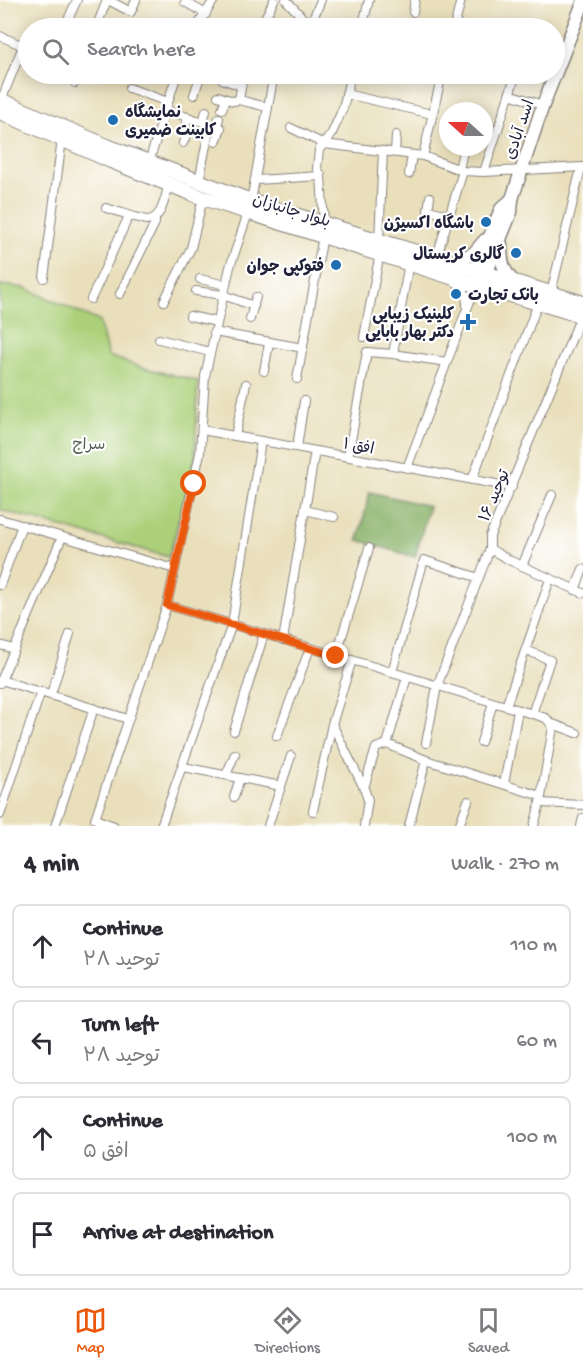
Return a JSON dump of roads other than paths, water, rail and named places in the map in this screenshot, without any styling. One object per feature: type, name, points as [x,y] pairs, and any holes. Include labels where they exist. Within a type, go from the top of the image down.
[{"type":"highway","name":"بلوار جانبازان","points":[[0,100],[174,174],[203,198],[250,207],[380,247],[436,258],[450,269]]},
{"type":"highway","name":"بلوار جانبازان","points":[[0,112],[62,140],[199,181],[250,207]]},
{"type":"highway","name":"بلوار جانبازان","points":[[380,247],[409,262],[515,283],[551,293],[582,312]]},
{"type":"highway","name":"بلوار جانبازان","points":[[480,276],[538,303],[582,312]]},
{"type":"main road","name":"اسد آبادی","points":[[565,49],[583,3]]},
{"type":"main road","name":"اسد آبادی","points":[[480,276],[496,234],[511,212],[512,199],[551,84]]},
{"type":"main road","points":[[450,269],[496,234]]},
{"type":"main road","points":[[496,234],[502,267],[515,283]]},
{"type":"street","points":[[69,18],[77,0]]},
{"type":"street","points":[[100,18],[108,0],[131,12],[136,0]]},
{"type":"street","points":[[203,18],[214,0]]},
{"type":"street","points":[[265,18],[274,0]]},
{"type":"street","points":[[313,18],[321,0]]},
{"type":"street","points":[[364,18],[369,0]]},
{"type":"street","points":[[414,12],[415,0]]},
{"type":"street","points":[[456,18],[461,0]]},
{"type":"street","points":[[185,2],[206,14]]},
{"type":"street","points":[[291,2],[302,18]]},
{"type":"street","points":[[0,36],[18,44]]},
{"type":"street","points":[[0,100],[18,63]]},
{"type":"street","points":[[149,162],[174,84]]},
{"type":"street","points":[[194,95],[198,84]]},
{"type":"street","points":[[236,84],[241,86],[239,100]]},
{"type":"street","points":[[297,379],[323,230],[321,177],[316,168],[319,150],[332,133],[343,108],[348,84]]},
{"type":"street","points":[[423,156],[440,84]]},
{"type":"street","points":[[484,172],[512,84]]},
{"type":"street","points":[[114,826],[95,819],[125,738],[128,719],[167,605],[176,569],[194,484],[202,430],[205,375],[223,295],[250,207],[272,85]]},
{"type":"street","points":[[129,88],[188,117],[221,128],[216,142]]},
{"type":"street","points":[[346,94],[432,114]]},
{"type":"street","points":[[509,94],[543,105]]},
{"type":"street","points":[[222,109],[222,98],[267,107]]},
{"type":"street","points":[[199,181],[210,125],[206,111]]},
{"type":"street","points":[[183,143],[187,134],[184,130],[188,117]]},
{"type":"street","points":[[210,125],[219,118]]},
{"type":"street","points":[[291,128],[324,144],[423,156],[461,170],[484,172],[582,168],[551,293]]},
{"type":"street","points":[[395,153],[396,135]]},
{"type":"street","points":[[44,278],[62,140]]},
{"type":"street","points":[[364,338],[380,247],[383,151]]},
{"type":"street","points":[[409,174],[412,155]]},
{"type":"street","points":[[436,258],[461,170],[462,156]]},
{"type":"street","points":[[120,294],[153,229],[155,218],[160,212],[174,174]]},
{"type":"street","points":[[256,180],[321,177]]},
{"type":"street","points":[[430,196],[428,210],[449,215]]},
{"type":"street","points":[[164,301],[191,249],[203,198]]},
{"type":"street","points":[[106,208],[147,220],[155,218]]},
{"type":"street","points":[[91,299],[128,218],[132,216]]},
{"type":"street","points":[[393,354],[409,262]]},
{"type":"street","points":[[450,269],[467,297],[467,311]]},
{"type":"street","points":[[407,468],[480,276]]},
{"type":"street","points":[[200,279],[226,285]]},
{"type":"street","points":[[196,291],[255,301],[250,319]]},
{"type":"street","points":[[472,480],[538,303]]},
{"type":"street","name":"توحید ۱۶","points":[[426,743],[437,686],[490,549],[490,536],[582,312]]},
{"type":"street","points":[[190,316],[216,322]]},
{"type":"street","points":[[214,332],[303,348]]},
{"type":"street","points":[[159,339],[210,352]]},
{"type":"street","points":[[264,371],[269,343]]},
{"type":"street","points":[[348,457],[367,352],[447,362]]},
{"type":"street","points":[[235,436],[246,384]]},
{"type":"street","points":[[297,447],[304,401]]},
{"type":"street","name":"افق ۱","points":[[202,430],[512,487]]},
{"type":"street","points":[[161,826],[232,624],[261,441]]},
{"type":"street","points":[[283,640],[315,451]]},
{"type":"street","points":[[522,566],[552,495]]},
{"type":"street","points":[[305,510],[334,517]]},
{"type":"street","points":[[0,519],[176,569]]},
{"type":"street","points":[[0,585],[22,525]]},
{"type":"street","points":[[62,537],[1,681],[41,691],[128,719]]},
{"type":"street","points":[[336,656],[369,548]]},
{"type":"street","points":[[490,549],[579,591],[583,569]]},
{"type":"street","points":[[392,672],[424,560],[479,578]]},
{"type":"street","points":[[506,706],[550,579]]},
{"type":"street","points":[[167,605],[506,706],[577,733]]},
{"type":"street","points":[[51,694],[70,634]]},
{"type":"street","points":[[234,731],[264,634]]},
{"type":"street","points":[[0,645],[14,649]]},
{"type":"street","points":[[277,736],[310,648]]},
{"type":"street","points":[[526,650],[550,660],[531,714]]},
{"type":"street","points":[[313,811],[332,724],[352,660]]},
{"type":"street","points":[[387,744],[406,677]]},
{"type":"street","points":[[0,815],[41,691]]},
{"type":"street","points":[[481,742],[493,703]]},
{"type":"street","points":[[55,826],[94,708]]},
{"type":"street","points":[[504,784],[518,710]]},
{"type":"street","points":[[534,826],[553,727],[547,720]]},
{"type":"street","points":[[332,724],[368,801],[364,826]]},
{"type":"street","points":[[364,789],[376,748],[387,744],[426,760],[504,784],[540,799],[583,805]]},
{"type":"street","points":[[226,775],[235,754]]},
{"type":"street","points":[[268,826],[291,756]]},
{"type":"street","points":[[409,826],[426,760]]},
{"type":"street","points":[[183,766],[282,786]]},
{"type":"street","points":[[234,797],[240,778]]},
{"type":"street","points":[[459,826],[468,801]]},
{"type":"street","points":[[581,826],[583,818]]},
{"type":"place","name":"نمایشگاه کابینت ضمیری","points":[[113,120]]},
{"type":"place","name":"باشگاه اکسیژن","points":[[486,222]]},
{"type":"place","name":"گالری کریستال","points":[[516,253]]},
{"type":"place","name":"فتوکپی جوان","points":[[336,265]]},
{"type":"place","name":"بانک تجارت","points":[[456,294]]},
{"type":"place","name":"کلینیک زیبایی دکتر بهار بابایی","points":[[468,322]]},
{"type":"park label","name":"سراج","points":[[89,443]]}]
